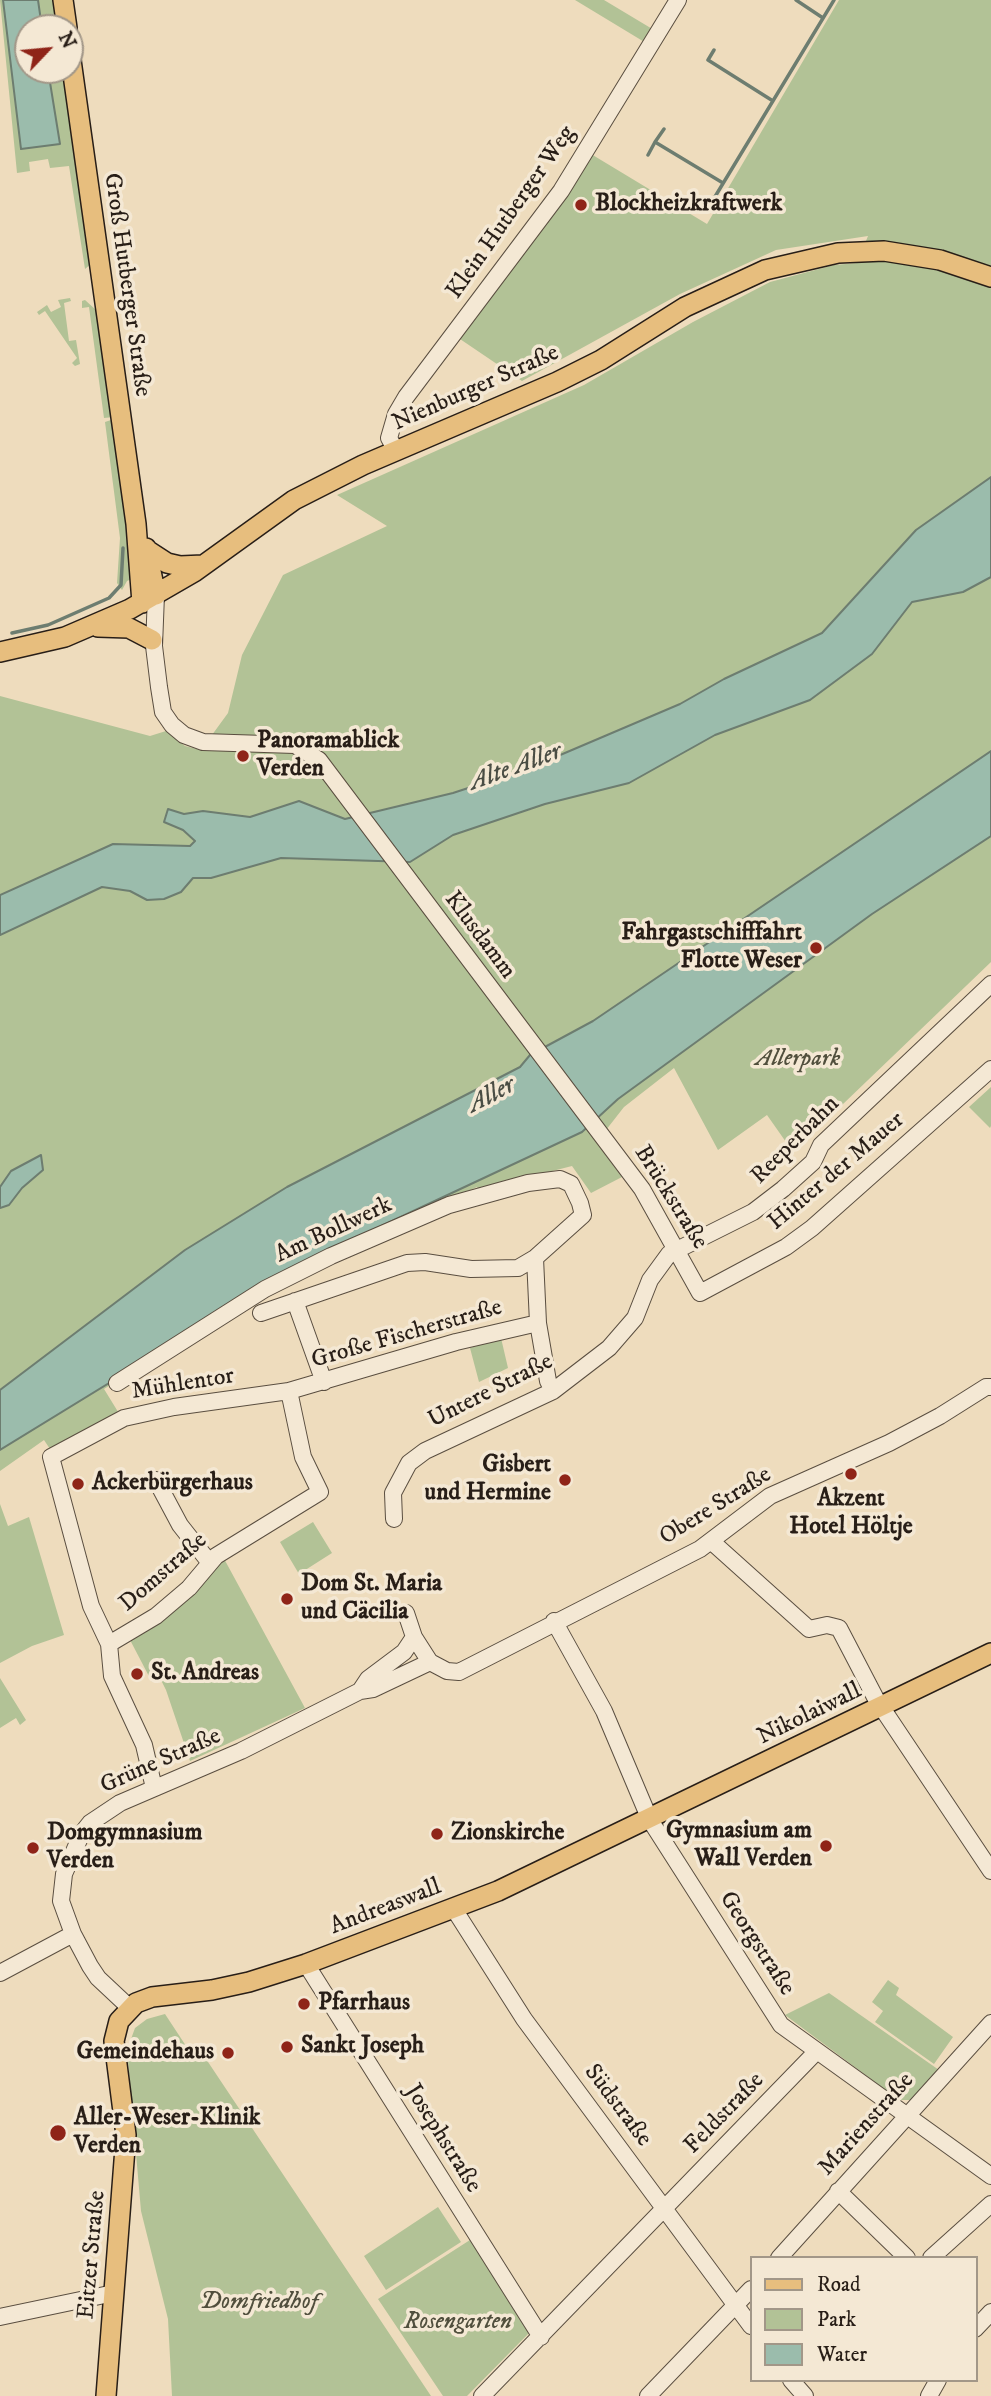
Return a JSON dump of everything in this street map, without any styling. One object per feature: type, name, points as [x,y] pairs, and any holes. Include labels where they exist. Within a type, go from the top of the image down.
[{"type":"main road","name":"Groß Hutberger Straße","points":[[74,84],[136,524],[149,599]]},
{"type":"main road","name":"Nienburger Straße","points":[[0,652],[40,645],[93,626],[149,599],[204,565],[294,500],[396,451],[557,382],[601,360],[685,307],[765,270],[838,253],[884,251],[940,260],[991,276]]},
{"type":"main road","name":"Groß Hutberger Straße","points":[[136,524],[147,550],[149,599]]},
{"type":"main road","points":[[147,550],[167,563],[180,566],[204,565]]},
{"type":"main road","points":[[93,626],[129,628],[153,643]]},
{"type":"main road","name":"Nikolaiwall","points":[[650,1820],[991,1653]]},
{"type":"main road","name":"Andreaswall","points":[[130,2008],[152,1997],[230,1987],[306,1964],[454,1909],[538,1874],[650,1820]]},
{"type":"main road","name":"Eitzer Straße","points":[[106,2396],[126,2135],[114,2040],[119,2021],[130,2008]]},
{"type":"street","name":"Klein Hutberger Weg","points":[[396,451],[390,438],[396,414],[406,397],[561,191],[678,0]]},
{"type":"street","name":"Groß Hutberger Straße","points":[[149,599],[163,712],[180,732],[203,742],[295,746],[312,753],[325,769]]},
{"type":"street","name":"Klusdamm","points":[[325,769],[597,1131]]},
{"type":"street","name":"Reeperbahn","points":[[677,1247],[753,1212],[783,1189],[813,1162],[821,1145],[991,984]]},
{"type":"street","name":"Hinter der Mauer","points":[[700,1293],[786,1247],[812,1228],[991,1069]]},
{"type":"street","name":"Brückstraße","points":[[597,1131],[642,1189],[677,1247],[700,1293]]},
{"type":"street","name":"Am Bollwerk","points":[[117,1383],[265,1289],[331,1256],[449,1205],[528,1183],[560,1179],[571,1184],[583,1215],[535,1258]]},
{"type":"street","name":"Untere Straße","points":[[394,1519],[392,1502],[397,1481],[416,1457],[553,1391],[619,1340],[635,1318],[650,1280],[662,1261],[677,1247]]},
{"type":"street","points":[[261,1313],[407,1263],[425,1262],[471,1269],[519,1268],[535,1258],[538,1322],[548,1381],[553,1391]]},
{"type":"street","points":[[295,1301],[324,1382]]},
{"type":"street","name":"Große Fischerstraße","points":[[289,1391],[456,1342],[538,1322]]},
{"type":"street","name":"Obere Straße","points":[[430,1662],[447,1671],[459,1672],[710,1541],[770,1496],[920,1427],[989,1387]]},
{"type":"street","name":"Mühlentor","points":[[109,1644],[91,1606],[51,1457],[124,1418],[289,1391]]},
{"type":"street","name":"Domstraße","points":[[109,1644],[156,1616],[189,1588],[216,1556],[320,1492],[303,1457],[289,1391]]},
{"type":"street","points":[[156,1480],[180,1525],[209,1563]]},
{"type":"street","points":[[710,1541],[809,1629],[827,1625],[839,1628],[882,1707],[991,1871]]},
{"type":"street","points":[[360,1690],[373,1689],[430,1662],[414,1637],[406,1613]]},
{"type":"street","name":"Georgstraße","points":[[554,1621],[604,1711],[650,1820],[781,2025],[991,2176]]},
{"type":"street","points":[[360,1690],[368,1679],[404,1652],[414,1637]]},
{"type":"street","points":[[109,1644],[112,1676],[144,1745],[154,1788]]},
{"type":"street","name":"Grüne Straße","points":[[73,1934],[61,1894],[64,1874],[82,1833],[101,1813],[241,1751],[360,1690]]},
{"type":"street","name":"Südstraße","points":[[454,1909],[524,2020],[750,2325]]},
{"type":"street","points":[[0,1973],[73,1934],[98,1978],[130,2008]]},
{"type":"street","name":"Josephstraße","points":[[306,1964],[541,2337]]},
{"type":"street","name":"Marienstraße","points":[[781,2256],[991,2023]]},
{"type":"street","name":"Feldstraße","points":[[482,2396],[817,2051]]},
{"type":"street","points":[[838,2191],[905,2256]]},
{"type":"street","points":[[933,2256],[991,2204]]},
{"type":"street","points":[[648,2396],[750,2290]]},
{"type":"street","points":[[0,2318],[114,2293]]},
{"type":"street","points":[[977,2327],[991,2312]]},
{"type":"green space","points":[[0,0],[3,0],[21,149],[59,144],[50,84],[70,84],[92,263],[85,269],[69,166],[50,168],[48,159],[29,162],[30,171],[17,173]]},
{"type":"green space","points":[[38,0],[58,0],[60,14],[40,14]]},
{"type":"green space","points":[[575,0],[604,0],[654,30],[646,43]]},
{"type":"green space","name":"Allerpark","points":[[839,0],[991,0],[991,962],[793,1152],[767,1115],[718,1150],[674,1068],[624,1107],[606,1130],[602,1125],[590,1134],[622,1177],[591,1193],[572,1166],[478,1190],[477,1187],[321,1257],[211,1320],[104,1389],[120,1415],[52,1452],[44,1440],[0,1471],[0,696],[150,736],[166,731],[185,746],[201,750],[228,713],[242,655],[283,575],[387,526],[337,495],[584,385],[693,322],[770,282],[834,265],[857,263],[868,236],[776,250],[680,294],[522,381],[457,337],[591,154],[707,224]]},
{"type":"green space","points":[[70,298],[71,301],[64,303],[69,341],[76,340],[80,364],[75,366],[72,363],[77,358],[45,311],[39,315],[37,312],[47,305],[51,312],[61,307],[58,300]]},
{"type":"green space","points":[[85,300],[96,310],[101,326],[114,417],[104,418],[89,307],[82,308],[82,301]]},
{"type":"green space","points":[[111,420],[115,424],[134,578],[127,581],[122,590],[117,583],[120,538],[105,422]]},
{"type":"green space","points":[[991,1087],[991,1126],[990,1128],[969,1107]]},
{"type":"green space","points":[[501,1338],[508,1368],[479,1382],[470,1348]]},
{"type":"green space","points":[[0,1504],[8,1526],[29,1517],[64,1635],[32,1646],[0,1663]]},
{"type":"green space","points":[[313,1522],[332,1553],[299,1574],[280,1542]]},
{"type":"green space","points":[[222,1555],[305,1708],[190,1761],[166,1690],[160,1678],[152,1682],[129,1638]]},
{"type":"green space","points":[[0,1678],[26,1720],[20,1725],[16,1718],[0,1728]]},
{"type":"green space","points":[[888,1980],[899,1988],[896,1995],[953,2037],[934,2064],[875,2022],[883,2011],[872,2002]]},
{"type":"green space","points":[[829,1993],[939,2070],[913,2100],[899,2100],[785,2015]]},
{"type":"green space","name":"Domfriedhof","points":[[165,2014],[190,2052],[198,2047],[431,2396],[172,2396],[168,2319],[141,2211],[127,2050],[135,2028],[147,2019]]},
{"type":"green space","points":[[438,2207],[461,2242],[386,2290],[364,2256]]},
{"type":"green space","name":"Rosengarten","points":[[470,2240],[529,2333],[467,2396],[443,2396],[378,2299]]},
{"type":"water","points":[[3,0],[38,0],[40,14],[14,14],[14,84],[50,84],[60,144],[21,149]]},
{"type":"water","points":[[991,477],[991,577],[963,592],[912,602],[872,654],[810,700],[715,735],[629,783],[545,804],[453,835],[410,862],[281,858],[211,878],[193,878],[181,892],[164,899],[147,900],[130,891],[102,887],[0,935],[0,895],[113,844],[190,846],[195,841],[183,830],[164,822],[168,809],[184,814],[203,811],[250,817],[299,801],[345,819],[453,793],[532,767],[680,704],[724,679],[822,633],[916,530]]},
{"type":"water","name":"Aller","points":[[991,751],[991,836],[872,914],[618,1099],[582,1132],[313,1258],[0,1450],[0,1390],[185,1250],[287,1187],[520,1067],[530,1055],[593,1021]]},
{"type":"water","points":[[41,1155],[43,1170],[22,1188],[9,1205],[0,1208],[0,1187],[11,1171]]},
{"type":"waterway","points":[[796,0],[823,18]]},
{"type":"waterway","points":[[713,200],[834,0]]},
{"type":"waterway","points":[[714,50],[708,60],[773,101]]},
{"type":"waterway","points":[[664,129],[655,142],[723,183]]},
{"type":"waterway","points":[[648,155],[655,142]]},
{"type":"waterway","points":[[12,633],[48,625],[109,598],[121,585],[123,548]]},
{"type":"place","name":"Blockheizkraftwerk","points":[[581,205]]},
{"type":"place","name":"Panoramablick Verden","points":[[243,756]]},
{"type":"place","name":"Fahrgastschifffahrt Flotte Weser","points":[[816,948]]},
{"type":"place","name":"Akzent Hotel Höltje","points":[[851,1474]]},
{"type":"place","name":"Gisbert und Hermine","points":[[565,1480]]},
{"type":"place","name":"Ackerbürgerhaus","points":[[78,1484]]},
{"type":"place","name":"Dom St. Maria und Cäcilia","points":[[287,1599]]},
{"type":"place","name":"St. Andreas","points":[[137,1674]]},
{"type":"place","name":"Zionskirche","points":[[437,1834]]},
{"type":"place","name":"Gymnasium am Wall Verden","points":[[826,1846]]},
{"type":"place","name":"Domgymnasium Verden","points":[[33,1848]]},
{"type":"place","name":"Pfarrhaus","points":[[304,2004]]},
{"type":"place","name":"Sankt Joseph","points":[[287,2047]]},
{"type":"place","name":"Gemeindehaus","points":[[228,2053]]},
{"type":"place","name":"Aller-Weser-Klinik Verden","points":[[58,2133]]},
{"type":"water label","name":"Alte Aller","points":[[516,768]]}]
